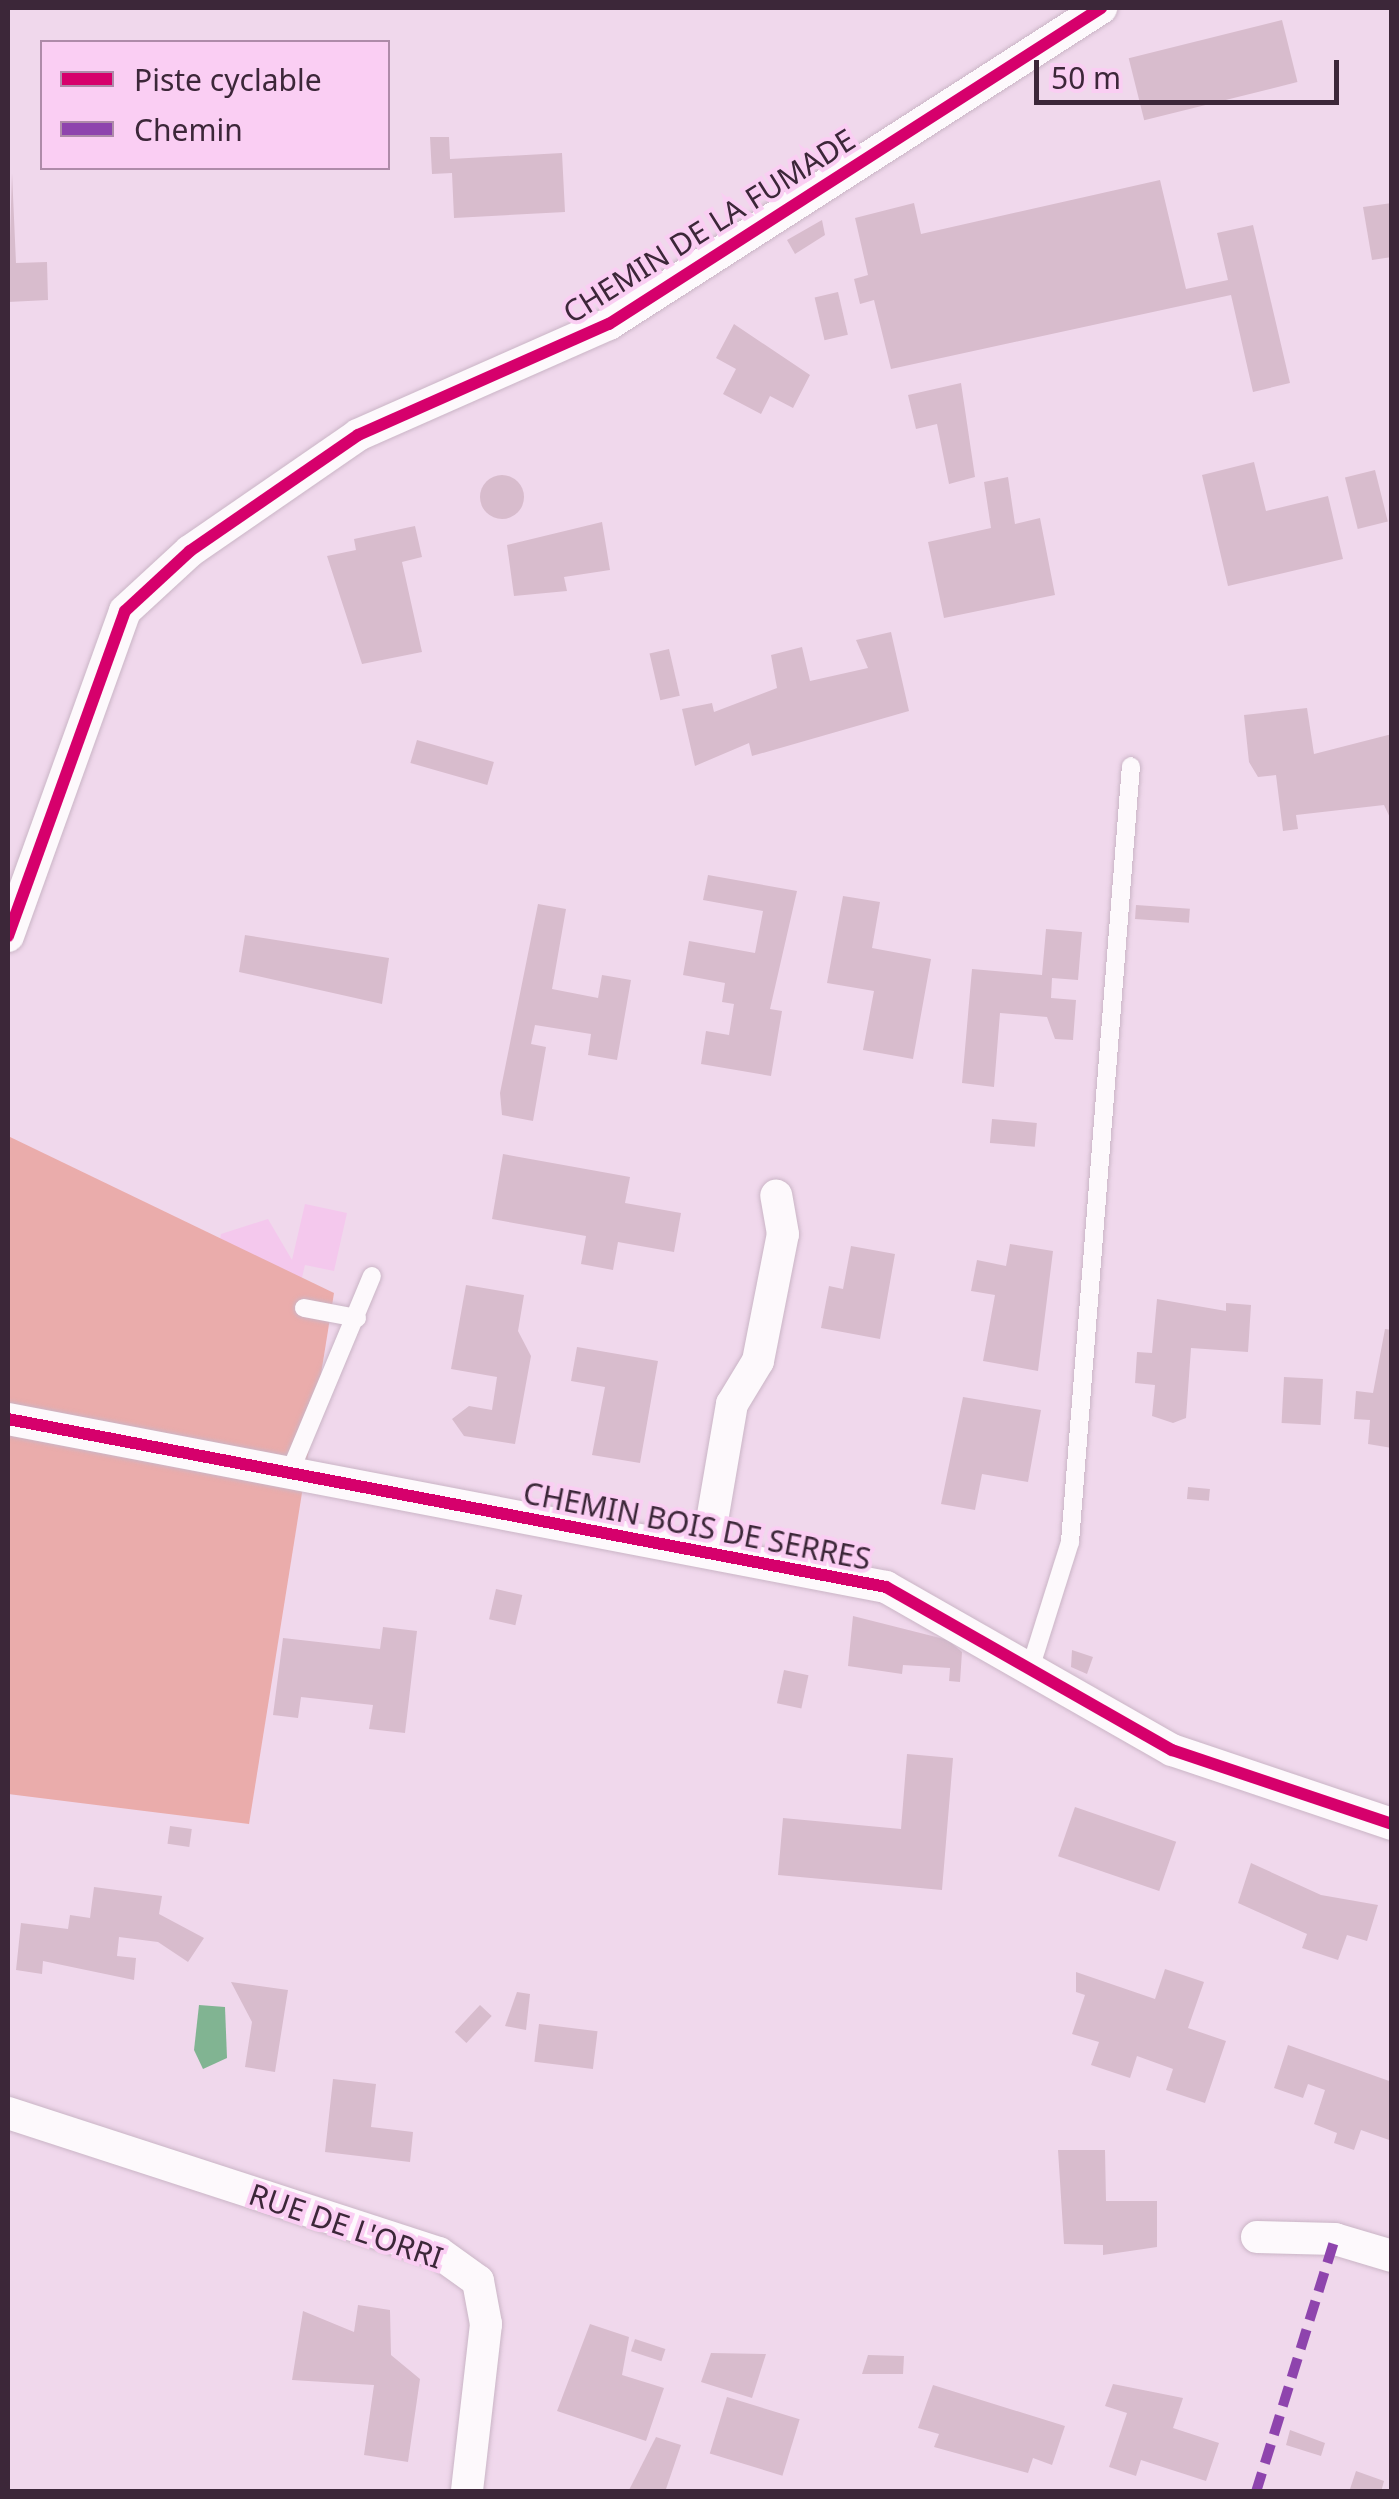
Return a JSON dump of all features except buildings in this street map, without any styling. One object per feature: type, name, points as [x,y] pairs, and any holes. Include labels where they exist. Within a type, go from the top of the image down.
[{"type":"street","name":"CHEMIN DE LA FUMADE","points":[[8,936],[125,612],[190,551],[358,435],[609,324],[1101,8]]},
{"type":"street","points":[[707,1550],[732,1404],[758,1362],[784,1234],[776,1196]]},
{"type":"street","name":"CHEMIN BOIS DE SERRES","points":[[8,1419],[287,1479],[707,1550],[886,1587],[1172,1750],[1392,1824]]},
{"type":"street","name":"RUE DE L'ORRI","points":[[8,2113],[439,2253],[478,2282],[486,2324],[467,2492]]},
{"type":"street","points":[[1257,2236],[1335,2238],[1392,2256]]},
{"type":"lane","points":[[1030,1670],[1070,1542],[1130,766]]},
{"type":"lane","points":[[287,1479],[372,1276]]},
{"type":"lane","points":[[304,1308],[357,1318]]},
{"type":"shaded area","points":[[8,1136],[334,1293],[249,1824],[8,1794]]},
{"type":"shaded area","points":[[305,1204],[347,1213],[334,1271],[305,1265],[291,1323],[206,1308],[221,1234],[268,1219],[292,1260]]},
{"type":"shaded area","points":[[199,2005],[225,2007],[227,2058],[203,2069],[194,2050]]},
{"type":"marked path","points":[[1256,2492],[1335,2239]]},
{"type":"cycle path","points":[[8,936],[125,611],[190,551],[358,435],[609,324],[1101,8]]},
{"type":"cycle path","points":[[8,1419],[886,1587],[1172,1750],[1392,1824]]}]
